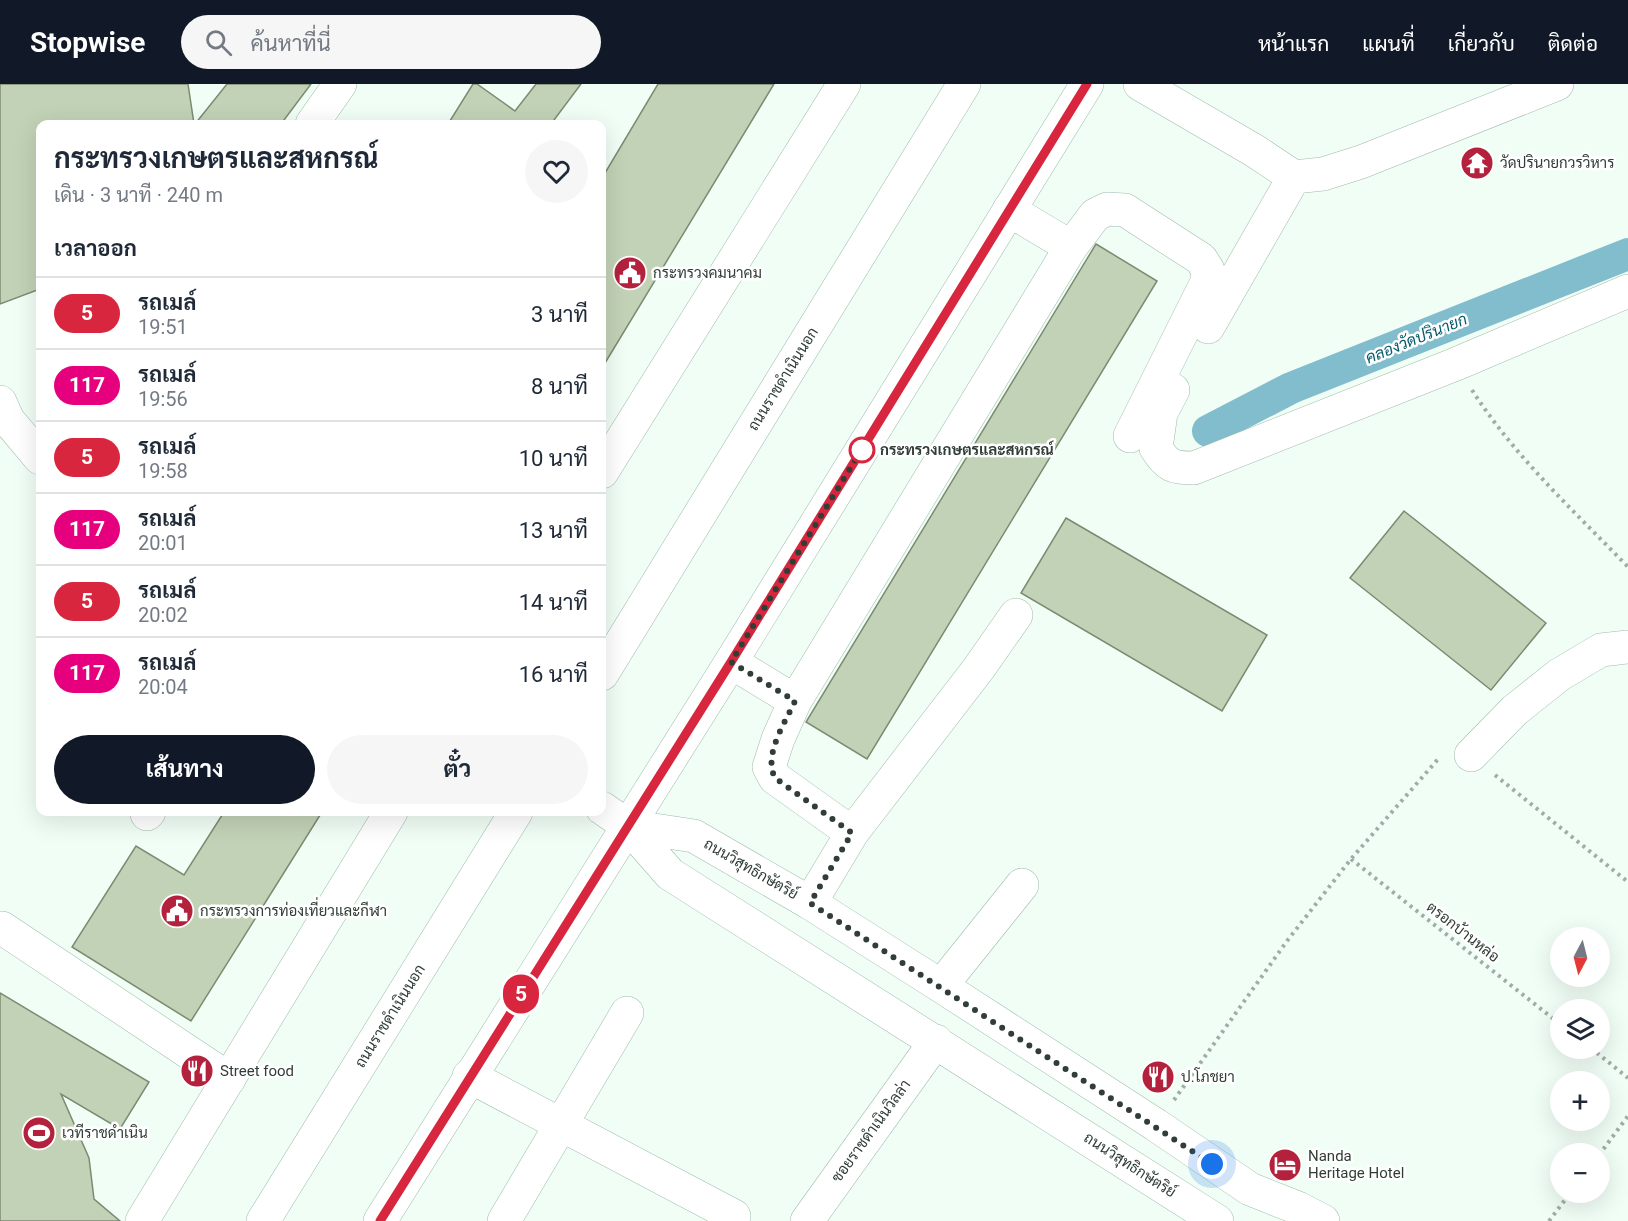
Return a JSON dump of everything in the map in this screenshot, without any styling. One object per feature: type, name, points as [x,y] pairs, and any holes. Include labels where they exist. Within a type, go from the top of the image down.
[{"type":"main road","points":[[315,120],[340,84]]},
{"type":"main road","points":[[606,466],[844,84]]},
{"type":"main road","name":"ถนนราชดำเนินนอก","points":[[606,667],[964,84]]},
{"type":"main road","points":[[380,1221],[469,1076],[615,817],[731,662],[1087,84]]},
{"type":"main road","points":[[1140,84],[1255,151],[1294,177],[1323,174],[1361,162],[1557,84]]},
{"type":"main road","points":[[1294,177],[1222,300],[1161,413],[1156,448],[1164,462],[1177,468],[1194,468],[1456,364],[1628,291]]},
{"type":"main road","points":[[852,833],[775,778],[769,767],[778,739],[795,701],[1071,247],[1095,215],[1107,209],[1125,210],[1201,259],[1208,270],[1207,282],[1130,436]]},
{"type":"main road","points":[[1009,210],[1071,247]]},
{"type":"main road","points":[[3,418],[36,454]]},
{"type":"main road","points":[[810,903],[852,833],[979,668],[1016,615]]},
{"type":"main road","points":[[1471,755],[1515,710],[1559,675],[1601,650],[1628,647]]},
{"type":"main road","points":[[731,662],[795,701]]},
{"type":"main road","points":[[142,1221],[386,816]]},
{"type":"main road","name":"ถนนราชดำเนินนอก","points":[[264,1221],[514,816]]},
{"type":"main road","name":"ถนนวิสุทธิกษัตริย์","points":[[615,817],[694,836],[810,903],[941,986],[1156,1125],[1250,1189],[1298,1208],[1323,1221]]},
{"type":"main road","name":"ถนนวิสุทธิกษัตริย์","points":[[615,817],[670,874],[1217,1221]]},
{"type":"main road","points":[[941,986],[1022,885]]},
{"type":"main road","points":[[3,927],[229,1078]]},
{"type":"main road","points":[[504,1221],[627,1013]]},
{"type":"main road","name":"ซอยราชดำเนินวิลล่า","points":[[807,1221],[936,1041]]},
{"type":"main road","points":[[469,1076],[734,1216]]},
{"type":"main road","points":[[1250,1189],[1289,1221]]},
{"type":"path","points":[[1456,364],[1502,434],[1529,466],[1628,567]]},
{"type":"path","points":[[1156,1125],[1287,941],[1351,859],[1439,758],[1471,755],[1628,882]]},
{"type":"path","name":"ตรอกบ้านหล่อ","points":[[1351,859],[1550,1016]]},
{"type":"path","points":[[1605,1059],[1628,1078]]},
{"type":"path","points":[[1608,1143],[1628,1116]]},
{"type":"path","points":[[1549,1221],[1563,1203]]},
{"type":"building","points":[[0,84],[188,84],[193,120],[36,120],[36,290],[0,304]]},
{"type":"building","points":[[227,84],[311,84],[284,120],[198,120]]},
{"type":"building","points":[[473,84],[477,84],[515,111],[536,84],[581,84],[554,120],[450,120]]},
{"type":"building","name":"กระทรวงคมนาคม","points":[[658,84],[774,84],[606,361],[606,171]]},
{"type":"building","name":"กระทรวงเกษตรและสหกรณ์","points":[[1096,244],[1157,281],[867,759],[806,722]]},
{"type":"building","points":[[1404,511],[1546,623],[1491,690],[1350,578]]},
{"type":"building","points":[[1066,518],[1267,635],[1222,711],[1021,593]]},
{"type":"building","name":"กระทรวงการท่องเที่ยวและกีฬา","points":[[221,816],[319,816],[191,1021],[72,947],[136,846],[184,875]]},
{"type":"building","points":[[0,993],[149,1082],[120,1129],[61,1094],[89,1158],[94,1199],[120,1221],[0,1221]]},
{"type":"waterway","name":"คลองวัดปรินายก","points":[[1208,431],[1291,388],[1628,254]]},
{"type":"bus line","name":"5","points":[[380,1221],[480,1058],[731,662],[1087,84]]},
{"type":"place","name":"วัดปรินายกวรวิหาร","points":[[1477,163]]},
{"type":"place","name":"กระทรวงคมนาคม","points":[[630,273]]},
{"type":"place","name":"กระทรวงเกษตรและสหกรณ์","points":[[862,450]]},
{"type":"place","name":"กระทรวงการท่องเที่ยวและกีฬา","points":[[177,911]]},
{"type":"place","name":"Street food","points":[[197,1071]]},
{"type":"place","name":"ป.โภชยา","points":[[1158,1077]]},
{"type":"place","name":"เวทีราชดำเนิน","points":[[39,1133]]},
{"type":"place","name":"Nanda Heritage Hotel","points":[[1285,1165]]},
{"type":"route","points":[[862,450],[864,446],[731,662],[795,701],[778,739],[769,767],[775,778],[852,833],[810,903],[1156,1125],[1212,1164]]}]
